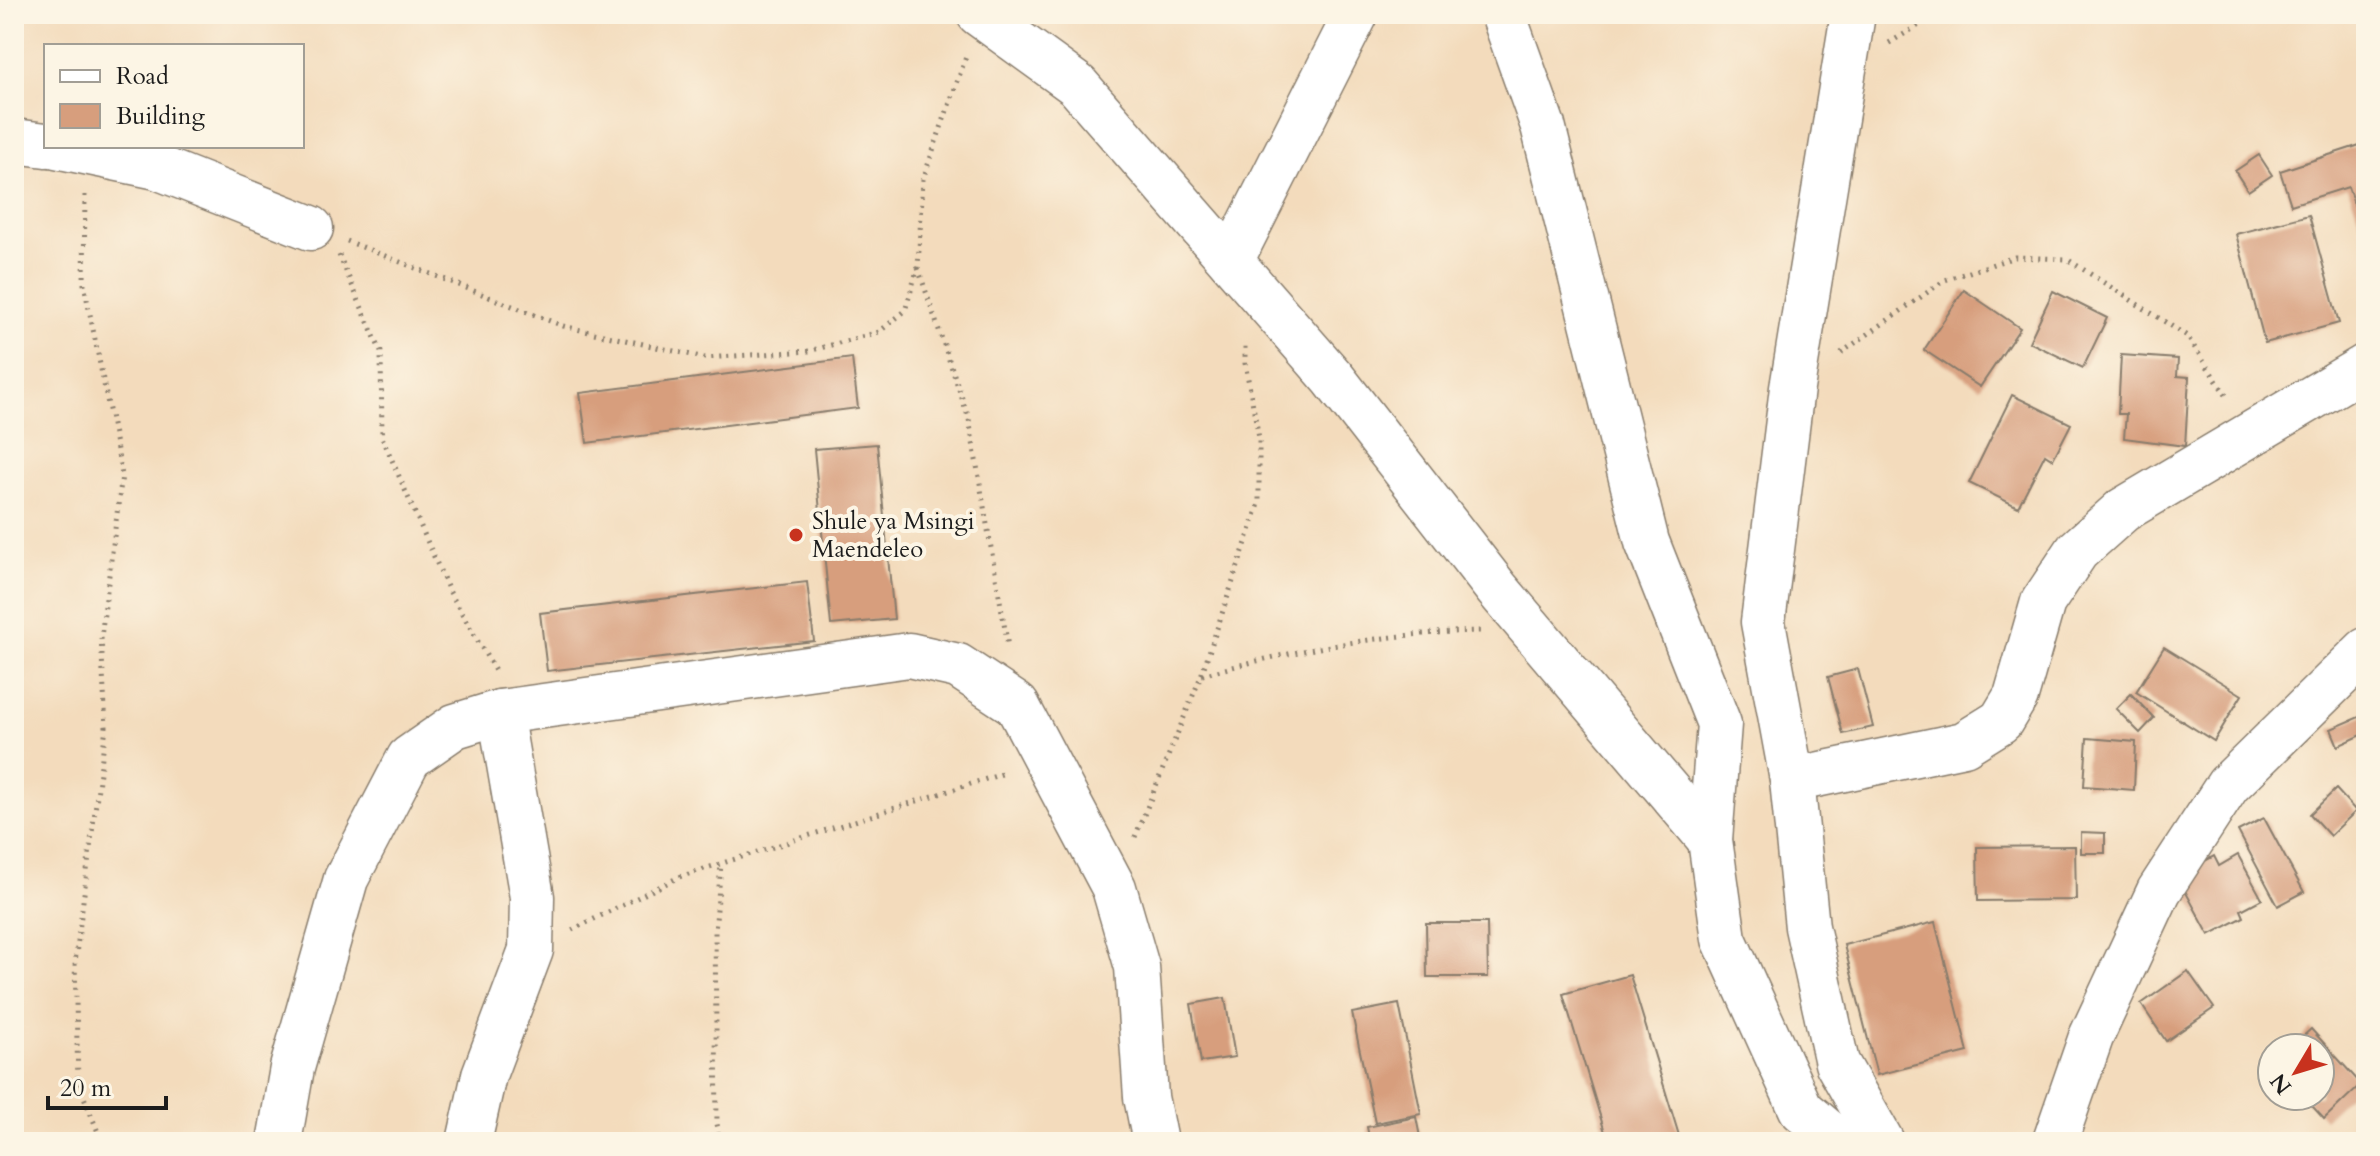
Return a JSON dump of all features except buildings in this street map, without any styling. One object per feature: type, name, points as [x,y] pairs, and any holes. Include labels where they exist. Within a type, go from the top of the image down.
[{"type":"street","points":[[1238,269],[1356,14]]},
{"type":"street","points":[[1503,14],[1543,126],[1647,542],[1719,724],[1710,840],[1724,939],[1801,1109],[1840,1142],[1847,1142]]},
{"type":"street","points":[[1853,14],[1792,388],[1763,622],[1792,780],[1807,927],[1837,1063],[1882,1142]]},
{"type":"street","points":[[980,15],[1077,85],[1333,378],[1533,630],[1710,840]]},
{"type":"street","points":[[14,141],[44,145]]},
{"type":"street","points":[[68,148],[157,167],[321,231]]},
{"type":"street","points":[[1792,780],[1964,744],[2001,721],[2016,696],[2043,602],[2077,551],[2123,510],[2253,436],[2366,366]]},
{"type":"street","points":[[2055,1142],[2091,1037],[2159,891],[2228,785],[2366,650]]},
{"type":"street","points":[[279,1142],[292,1068],[346,879],[409,758],[455,726],[509,711],[909,655],[958,666],[1017,705],[1049,759],[1114,888],[1137,967],[1146,1097],[1155,1142]]},
{"type":"street","points":[[469,1142],[484,1075],[531,950],[532,897],[509,711]]},
{"type":"path","points":[[321,231],[563,326],[705,358],[809,351],[879,332],[905,311],[918,267],[923,179],[980,15]]},
{"type":"path","points":[[63,148],[84,284],[122,475],[101,637],[106,727],[75,962],[78,1082],[102,1142]]},
{"type":"path","points":[[321,231],[381,352],[382,437],[448,589],[509,711]]},
{"type":"path","points":[[1792,388],[1945,280],[2015,257],[2067,259],[2187,336],[2253,436]]},
{"type":"path","points":[[918,267],[969,419],[1017,705]]},
{"type":"path","points":[[1114,888],[1201,676],[1259,504],[1259,438],[1245,363],[1238,269]]},
{"type":"path","points":[[1201,676],[1276,655],[1423,632],[1533,630]]},
{"type":"path","points":[[531,950],[679,877],[1049,759]]},
{"type":"path","points":[[721,864],[715,932],[717,1124],[721,1142]]},
{"type":"place","name":"Shule ya Msingi Maendeleo","points":[[796,535]]}]
